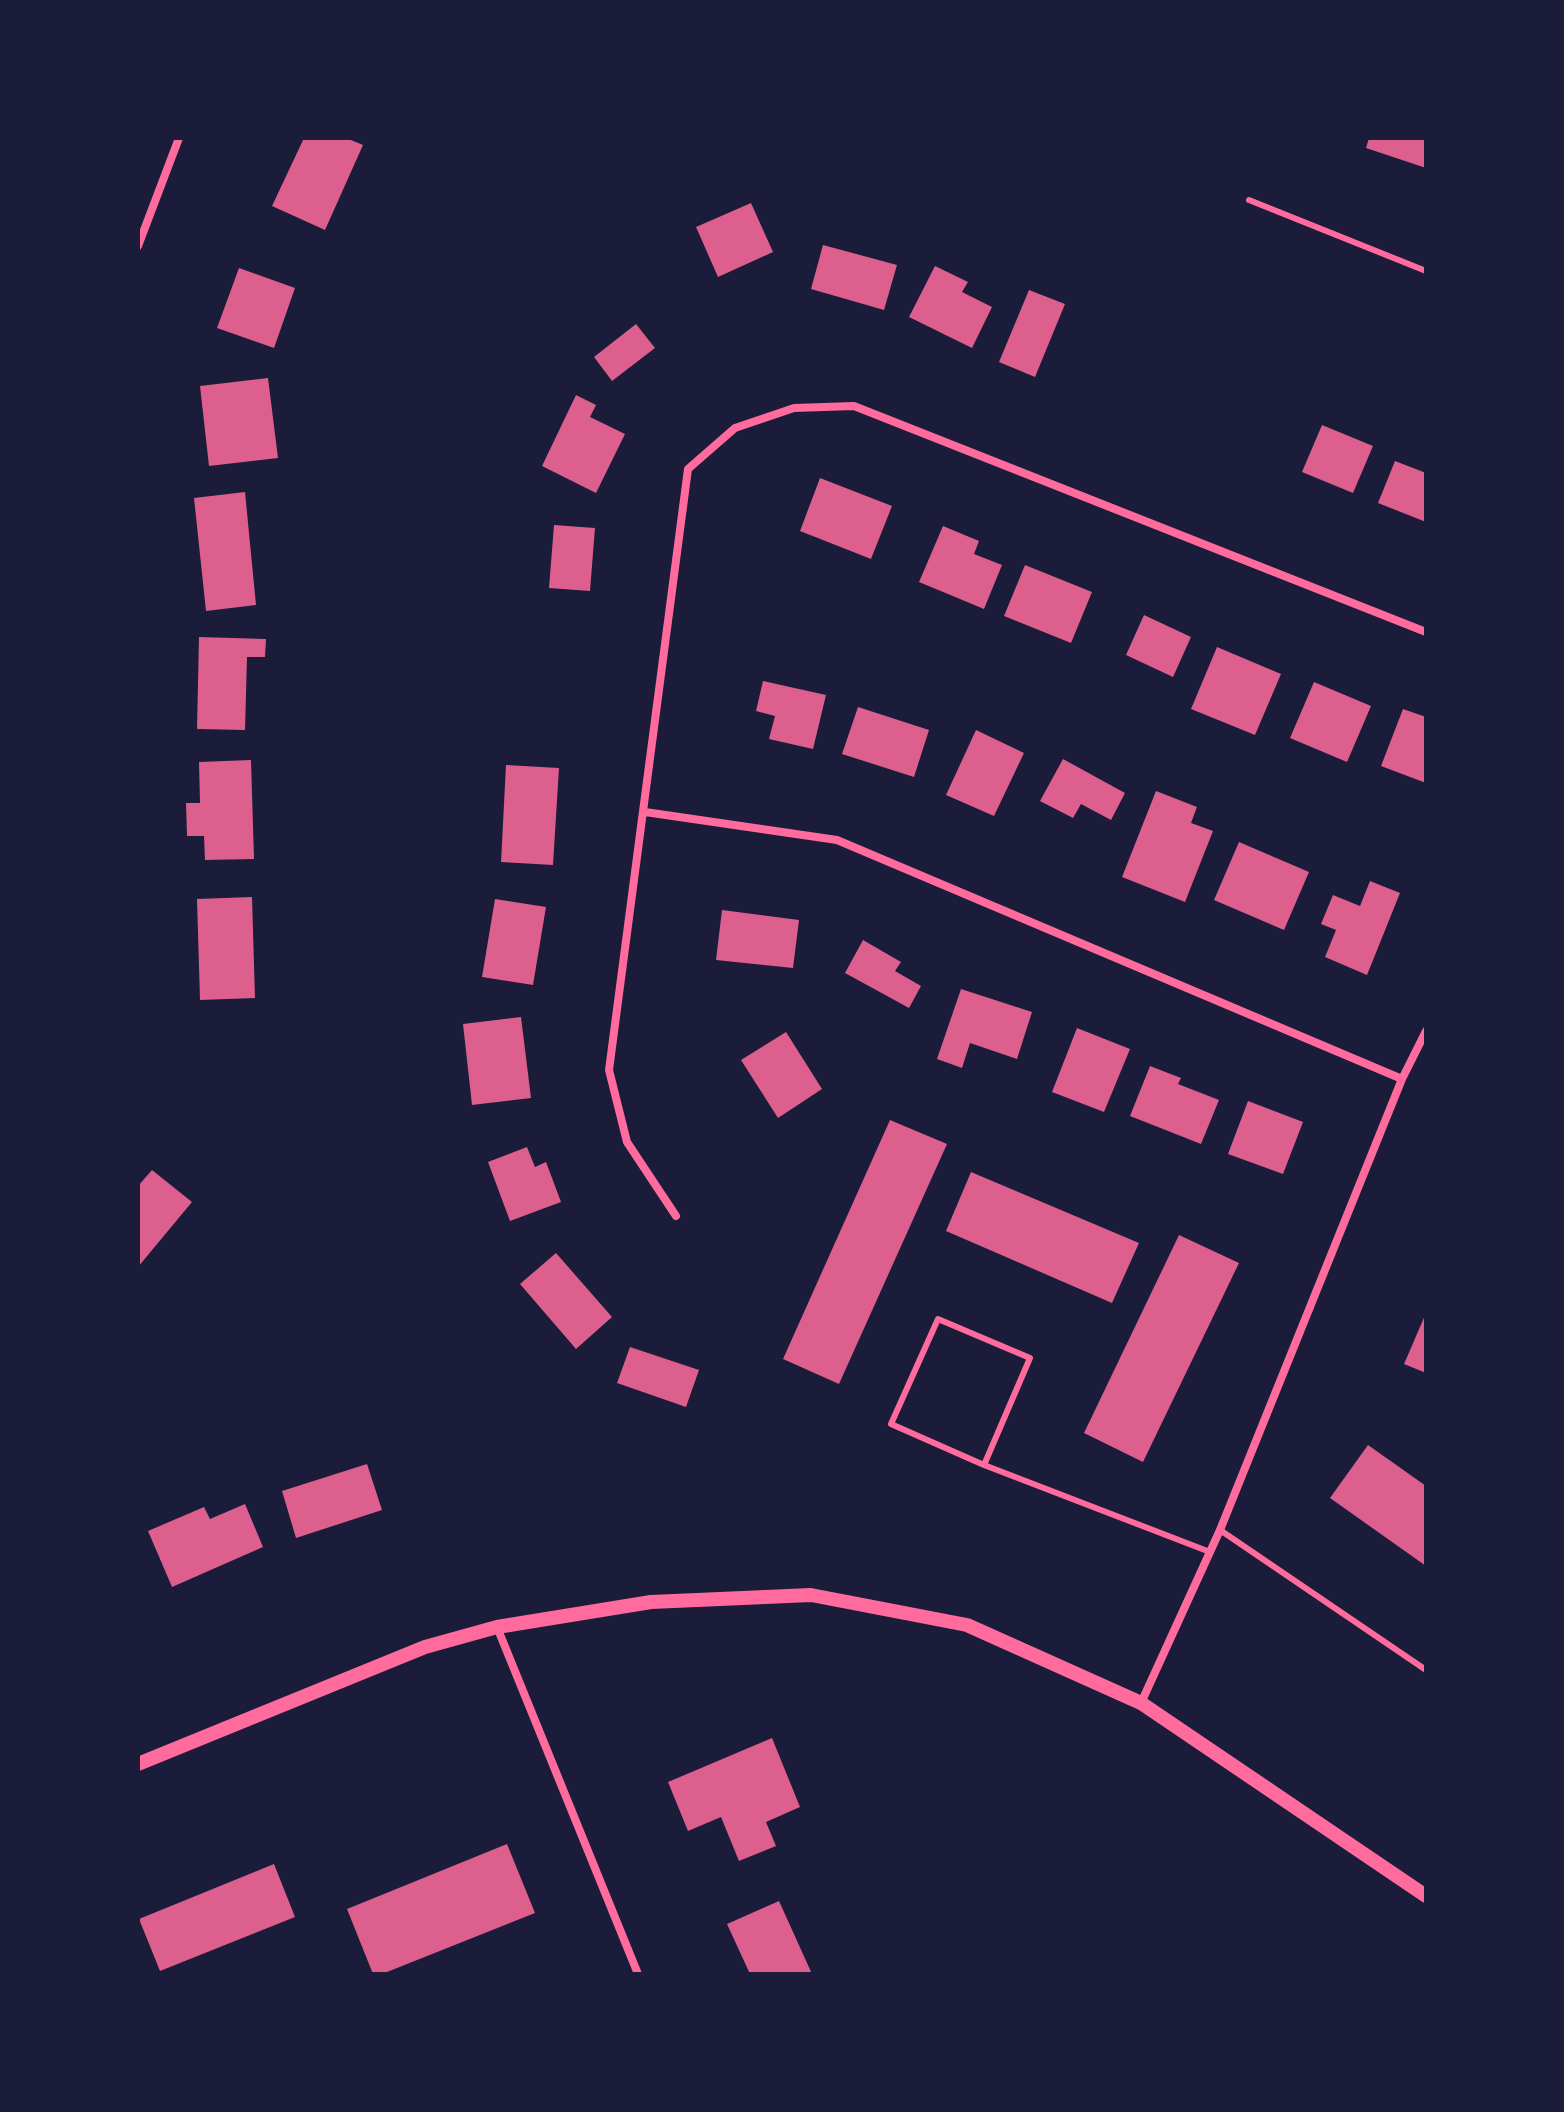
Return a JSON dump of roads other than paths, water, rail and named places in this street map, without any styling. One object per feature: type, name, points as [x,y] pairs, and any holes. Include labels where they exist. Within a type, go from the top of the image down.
[{"type":"street","points":[[138,246],[179,138]]},
{"type":"street","points":[[676,1216],[627,1142],[609,1070],[688,469],[735,428],[794,408],[854,406],[1426,632]]},
{"type":"street","points":[[645,812],[837,840],[1402,1079]]},
{"type":"street","points":[[1141,1703],[1220,1530],[1402,1079],[1426,1031]]},
{"type":"street","points":[[138,1764],[425,1647],[497,1627],[651,1602],[811,1595],[967,1625],[1141,1703],[1426,1896]]},
{"type":"street","points":[[497,1627],[638,1974]]},
{"type":"lane","points":[[1249,200],[1426,271]]},
{"type":"lane","points":[[984,1465],[1030,1358],[938,1319],[891,1424],[984,1465],[1210,1552]]},
{"type":"lane","points":[[1220,1530],[1426,1670]]}]
